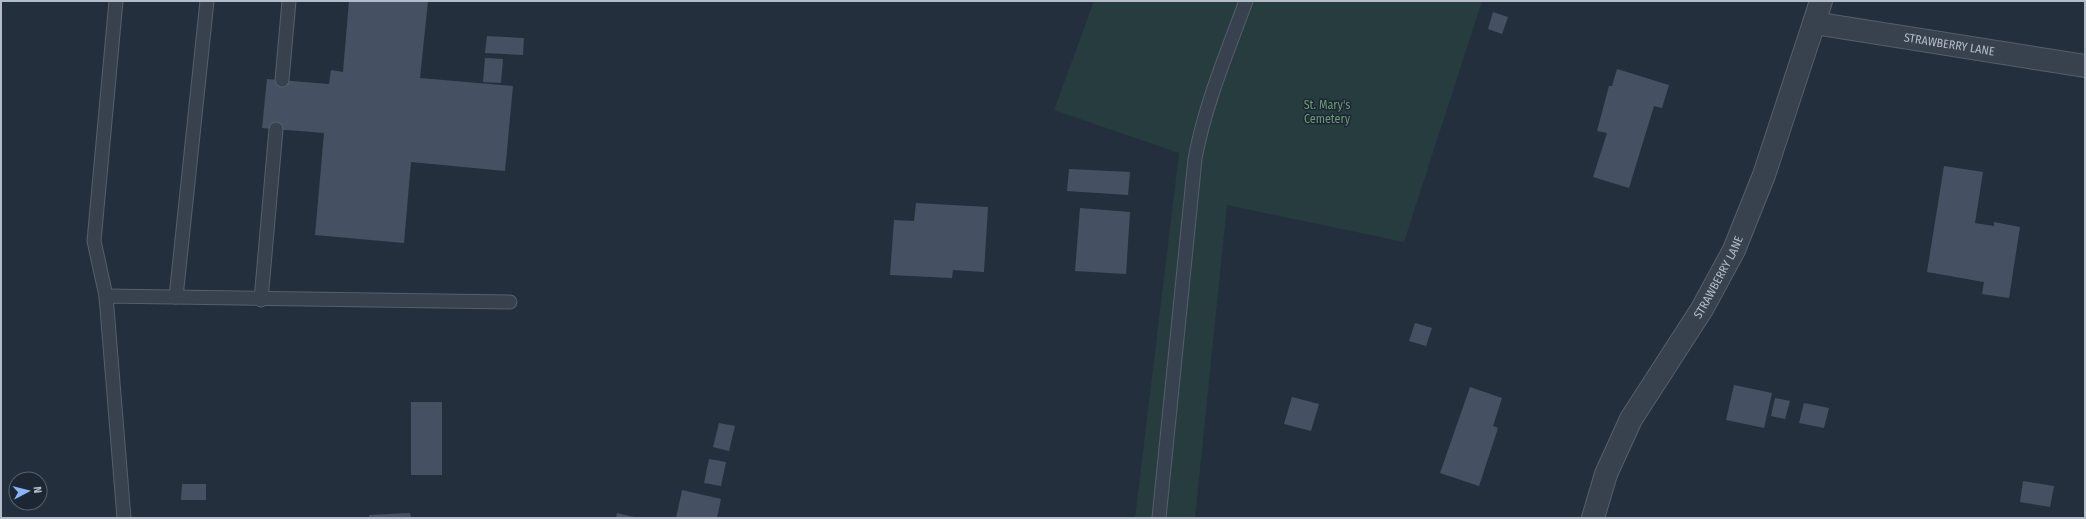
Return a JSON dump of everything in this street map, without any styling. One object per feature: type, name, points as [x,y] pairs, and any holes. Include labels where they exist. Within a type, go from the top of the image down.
[{"type":"street","name":"STRAWBERRY LANE","points":[[1593,518],[1606,474],[1631,419],[1702,309],[1734,250],[1764,175],[1821,1]]},
{"type":"street","name":"STRAWBERRY LANE","points":[[1814,23],[2085,66]]},
{"type":"lane","points":[[116,1],[94,241],[106,296],[124,518]]},
{"type":"lane","points":[[176,296],[207,1]]},
{"type":"lane","points":[[282,80],[289,1]]},
{"type":"lane","points":[[1159,518],[1195,159],[1201,128],[1211,96],[1246,1]]},
{"type":"lane","points":[[262,300],[276,129]]},
{"type":"lane","points":[[106,296],[176,296],[262,300],[510,302]]},
{"type":"green space","name":"St. Mary's Cemetery","points":[[1094,1],[1482,1],[1404,242],[1227,205],[1195,518],[1135,518],[1179,153],[1054,110]]},
{"type":"building","points":[[349,1],[428,1],[420,78],[513,86],[505,171],[411,162],[404,243],[315,235],[324,133],[262,128],[267,79],[329,84],[331,70],[343,72]]},
{"type":"building","points":[[1493,12],[1508,17],[1502,34],[1488,29]]},
{"type":"building","points":[[487,36],[524,38],[523,55],[485,53]]},
{"type":"building","points":[[485,58],[503,59],[501,83],[483,82]]},
{"type":"building","points":[[1617,69],[1669,85],[1662,108],[1654,106],[1629,188],[1593,177],[1607,133],[1597,131],[1609,86],[1612,86]]},
{"type":"building","points":[[1944,166],[1983,172],[1975,223],[1994,226],[1994,222],[2020,227],[2009,298],[1982,294],[1984,282],[1927,272]]},
{"type":"building","points":[[1069,169],[1130,172],[1128,195],[1067,191]]},
{"type":"building","points":[[916,203],[988,207],[984,272],[953,270],[952,278],[890,275],[894,220],[914,221]]},
{"type":"building","points":[[1080,208],[1130,212],[1126,274],[1075,271]]},
{"type":"building","points":[[1415,323],[1432,328],[1426,346],[1409,341]]},
{"type":"building","points":[[1734,385],[1772,393],[1764,428],[1726,420]]},
{"type":"building","points":[[1470,387],[1502,398],[1493,426],[1498,428],[1479,486],[1440,473]]},
{"type":"building","points":[[1292,397],[1319,404],[1311,431],[1284,424]]},
{"type":"building","points":[[1775,398],[1790,401],[1785,419],[1771,416]]},
{"type":"building","points":[[411,402],[442,402],[442,475],[411,475]]},
{"type":"building","points":[[1804,403],[1829,408],[1824,428],[1799,423]]},
{"type":"building","points":[[719,423],[735,426],[729,451],[713,447]]},
{"type":"building","points":[[709,459],[726,462],[721,486],[704,483]]},
{"type":"building","points":[[2023,481],[2054,486],[2050,507],[2020,502]]},
{"type":"building","points":[[182,484],[206,484],[206,500],[181,500]]},
{"type":"building","points":[[682,490],[721,499],[717,518],[676,518]]},
{"type":"building","points":[[410,513],[411,518],[369,518],[369,515]]},
{"type":"building","points":[[617,513],[634,517],[634,518],[616,518]]}]
